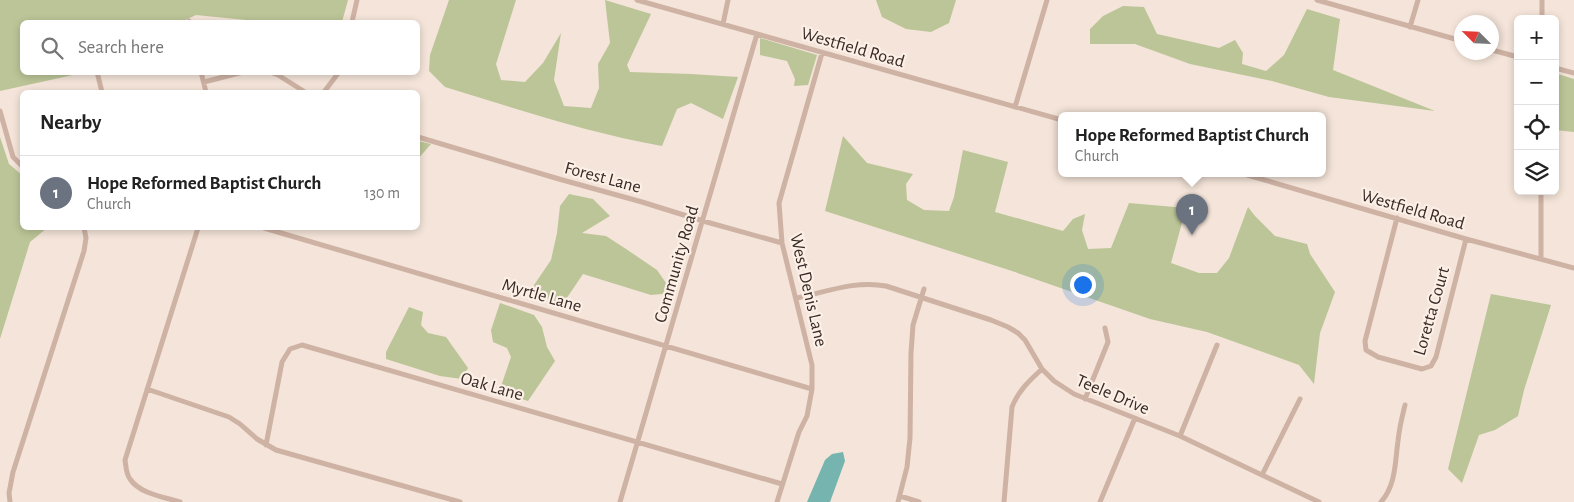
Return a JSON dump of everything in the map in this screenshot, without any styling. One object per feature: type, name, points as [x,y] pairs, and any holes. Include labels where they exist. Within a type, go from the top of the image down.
[{"type":"street","points":[[352,20],[357,0]]},
{"type":"street","name":"Westfield Road","points":[[637,0],[1058,119]]},
{"type":"street","points":[[723,24],[728,0]]},
{"type":"street","points":[[1015,107],[1047,0]]},
{"type":"street","points":[[1317,0],[1454,39]]},
{"type":"street","points":[[1410,27],[1418,0]]},
{"type":"street","points":[[1542,0],[1542,15]]},
{"type":"street","name":"Community Road","points":[[620,502],[757,34]]},
{"type":"street","points":[[1499,52],[1514,56]]},
{"type":"street","name":"West Denis Lane","points":[[777,502],[799,432],[807,416],[812,389],[812,365],[782,242],[779,203],[822,53]]},
{"type":"street","points":[[1559,69],[1574,73]]},
{"type":"street","points":[[97,75],[101,90]]},
{"type":"street","points":[[202,75],[206,90]]},
{"type":"street","points":[[204,82],[231,75]]},
{"type":"street","points":[[278,75],[302,90]]},
{"type":"street","points":[[326,90],[337,75]]},
{"type":"street","points":[[0,111],[13,156],[20,164]]},
{"type":"street","name":"Forest Lane","points":[[420,138],[703,221],[782,242]]},
{"type":"street","name":"Westfield Road","points":[[1254,177],[1466,239],[1574,268]]},
{"type":"street","points":[[1541,195],[1541,259]]},
{"type":"street","name":"Loretta Court","points":[[1397,218],[1365,341],[1366,350],[1378,357],[1422,369],[1431,366],[1436,356],[1466,239]]},
{"type":"street","points":[[10,502],[10,484],[13,472],[84,251],[86,238],[84,230]]},
{"type":"street","points":[[177,502],[144,491],[135,484],[129,478],[125,460],[197,230]]},
{"type":"street","name":"Myrtle Lane","points":[[271,230],[812,389]]},
{"type":"street","name":"Teele Drive","points":[[797,298],[872,283],[991,320],[1018,333],[1025,340],[1042,369],[1064,388],[1085,399],[1110,407],[1180,436],[1319,502]]},
{"type":"street","points":[[919,502],[899,499],[907,467],[910,438],[913,325],[924,289]]},
{"type":"street","points":[[1085,399],[1108,342],[1105,328]]},
{"type":"street","points":[[1180,436],[1217,344]]},
{"type":"street","name":"Oak Lane","points":[[266,445],[282,362],[290,348],[302,345],[782,484]]},
{"type":"street","points":[[1004,502],[1012,407],[1017,396],[1028,382],[1042,369]]},
{"type":"street","points":[[147,389],[229,417],[257,439],[276,450],[460,502]]},
{"type":"street","points":[[1262,475],[1300,399]]},
{"type":"street","points":[[1381,502],[1394,478],[1404,405]]},
{"type":"street","points":[[1100,502],[1135,418]]},
{"type":"green space","points":[[0,0],[348,0],[343,20],[246,20],[196,15],[185,20],[20,20],[20,75],[73,75],[0,91]]},
{"type":"green space","points":[[449,0],[516,0],[496,64],[501,80],[525,82],[543,63],[561,33],[554,80],[564,106],[591,108],[599,88],[598,64],[610,43],[605,0],[651,14],[627,65],[630,72],[738,77],[723,119],[691,103],[677,109],[662,146],[580,127],[445,87],[429,71],[430,55]]},
{"type":"green space","points":[[876,0],[956,0],[949,23],[931,32],[906,29],[882,17]]},
{"type":"green space","points":[[1123,6],[1144,7],[1157,34],[1219,48],[1235,40],[1243,53],[1242,64],[1266,71],[1284,55],[1307,9],[1340,19],[1333,70],[1435,111],[1329,97],[1272,81],[1190,64],[1135,44],[1090,44],[1090,29],[1103,16]]},
{"type":"green space","points":[[760,38],[817,55],[808,85],[794,86],[795,79],[787,61],[760,55]]},
{"type":"green space","points":[[1559,74],[1574,79],[1574,132],[1559,130]]},
{"type":"green space","points":[[843,136],[867,163],[913,174],[906,184],[907,200],[924,210],[949,211],[954,197],[963,150],[1008,162],[995,212],[1063,231],[1073,219],[1085,214],[1082,230],[1088,249],[1111,248],[1129,203],[1186,208],[1171,263],[1199,273],[1217,273],[1229,258],[1248,207],[1275,236],[1307,244],[1310,254],[1335,292],[1320,333],[1314,384],[1299,365],[1207,332],[1150,319],[1012,271],[825,211]]},
{"type":"green space","points":[[0,137],[9,164],[20,173],[20,230],[45,230],[30,242],[0,339]]},
{"type":"green space","points":[[420,141],[431,144],[420,157]]},
{"type":"green space","points":[[569,194],[593,199],[610,216],[582,233],[606,236],[626,249],[657,270],[673,293],[651,295],[583,274],[562,305],[530,291],[551,260],[560,206]]},
{"type":"green space","points":[[1491,294],[1551,305],[1524,390],[1518,416],[1495,430],[1479,435],[1462,483],[1448,469]]},
{"type":"green space","points":[[500,303],[534,315],[542,327],[547,347],[555,361],[528,401],[499,392],[511,357],[507,348],[493,342],[491,330]]},
{"type":"green space","points":[[409,307],[423,312],[421,325],[428,333],[446,337],[468,368],[462,379],[440,376],[386,359],[386,352]]},
{"type":"water","points":[[843,452],[845,461],[830,502],[807,502],[825,460],[832,454]]},
{"type":"place","name":"Hope Reformed Baptist Church","points":[[1192,235]]}]
